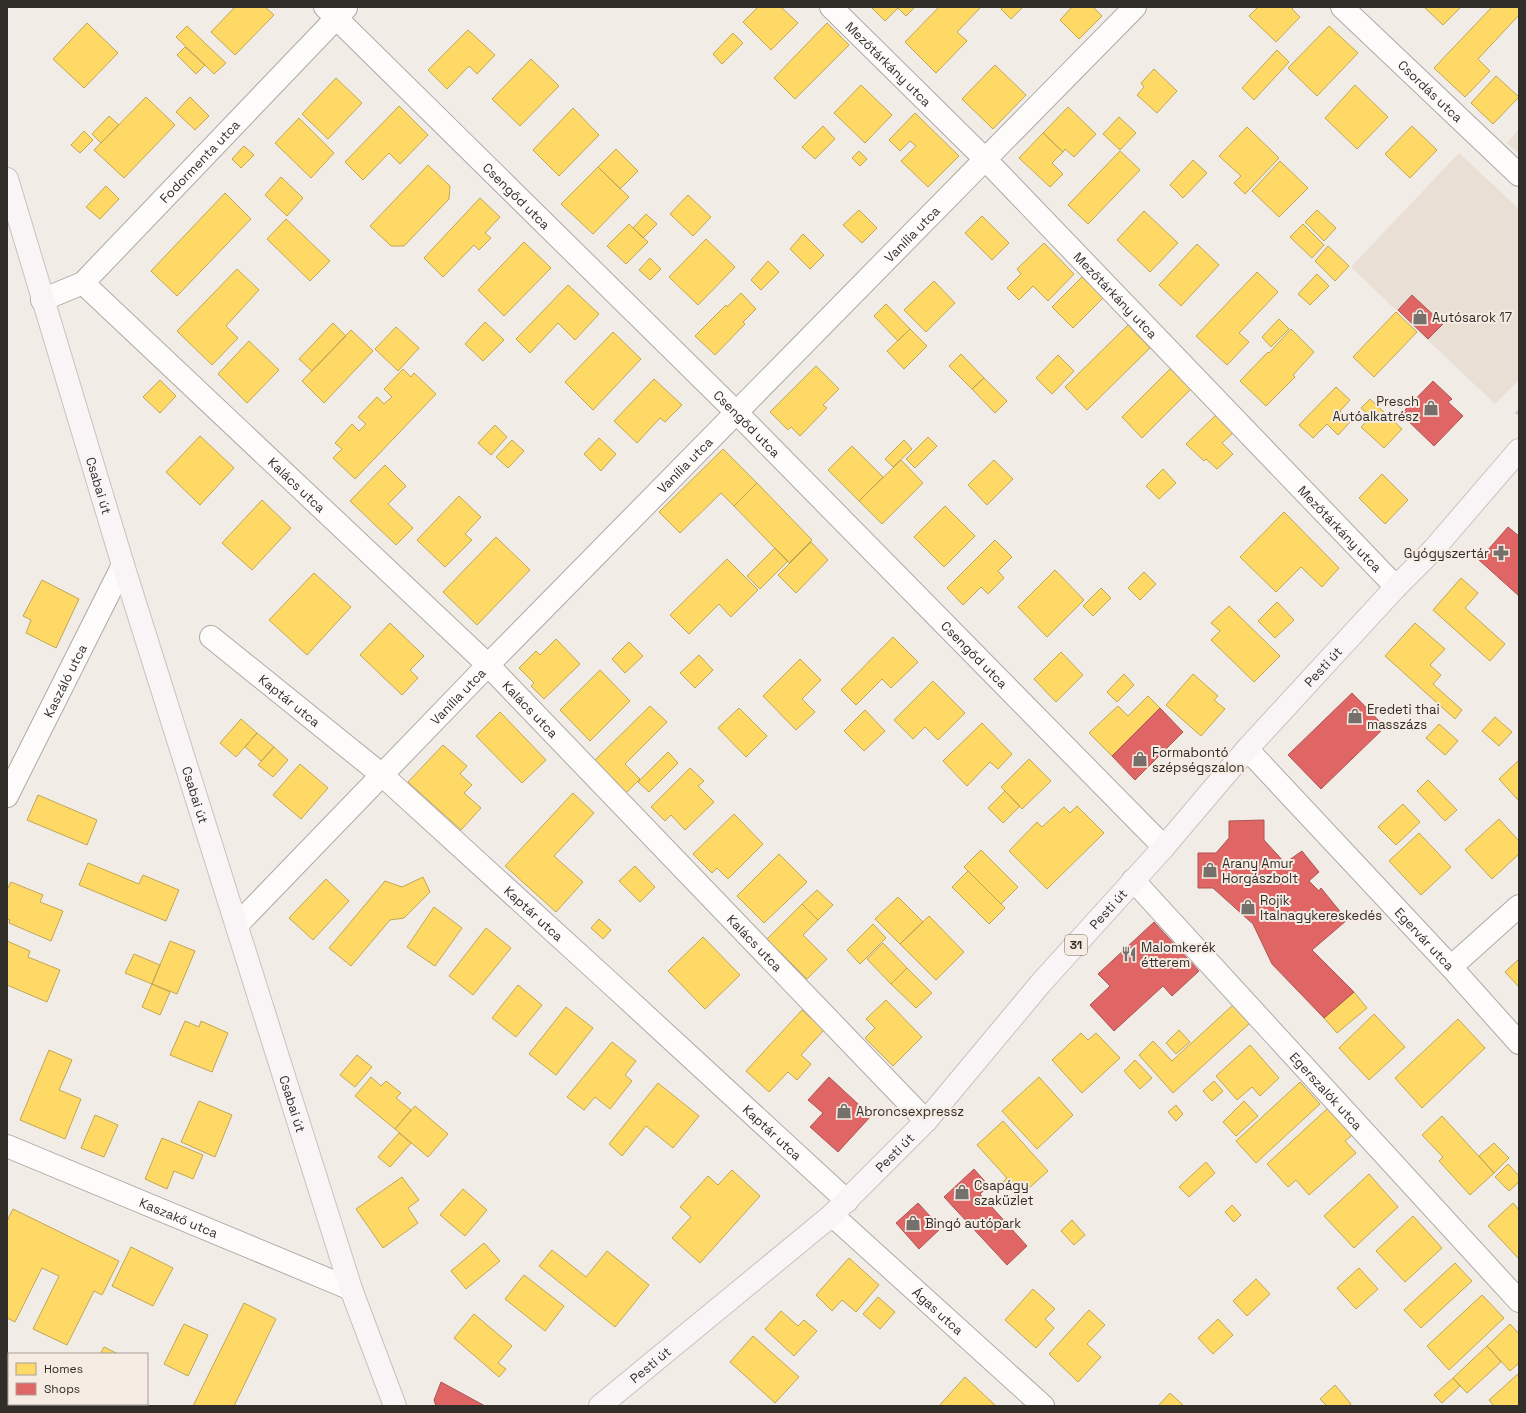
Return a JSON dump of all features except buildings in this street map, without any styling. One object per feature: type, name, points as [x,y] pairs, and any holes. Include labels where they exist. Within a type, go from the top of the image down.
[{"type":"main road","name":"Csabai út","points":[[7,179],[42,300],[123,565],[351,1289],[396,1406]]},
{"type":"main road","name":"Pesti út","points":[[600,1406],[840,1208],[926,1121],[1041,983],[1164,847],[1247,749],[1433,550],[1519,450]]},
{"type":"street","name":"Mezőtárkány utca","points":[[831,7],[985,159],[1396,588]]},
{"type":"street","name":"Vanília utca","points":[[237,925],[488,665],[1135,7]]},
{"type":"street","name":"Csordás utca","points":[[1342,7],[1519,175]]},
{"type":"street","name":"Fodormenta utca","points":[[42,300],[82,283],[336,11]]},
{"type":"street","name":"Csengőd utca","points":[[336,11],[736,412],[1164,847]]},
{"type":"street","name":"Kalács utca","points":[[82,283],[488,665],[926,1121]]},
{"type":"street","name":"Kaszáló utca","points":[[7,796],[123,565]]},
{"type":"street","name":"Kaptár utca","points":[[211,636],[382,775],[620,991],[840,1208]]},
{"type":"street","name":"Egervár utca","points":[[1247,749],[1451,967],[1519,1043]]},
{"type":"street","name":"Egerszalók utca","points":[[1133,880],[1519,1301]]},
{"type":"street","points":[[1451,967],[1519,906]]},
{"type":"street","name":"Kaszakő utca","points":[[7,1146],[351,1289]]},
{"type":"street","name":"Ágas utca","points":[[840,1208],[1043,1406]]},
{"type":"path","points":[[1516,414],[1519,410]]},
{"type":"shaded area","points":[[1519,129],[1519,154],[1507,143]]},
{"type":"shaded area","points":[[1459,153],[1519,209],[1519,380],[1495,404],[1351,267]]},
{"type":"place","name":"Autósarok 17","points":[[1420,317]]},
{"type":"place","name":"Presch Autóalkatrész","points":[[1431,408]]},
{"type":"place","name":"Gyógyszertár","points":[[1501,553]]},
{"type":"place","name":"Eredeti thai masszázs","points":[[1355,716]]},
{"type":"place","name":"Formabontó szépségszalon","points":[[1140,759]]},
{"type":"place","name":"Arany Amur Horgászbolt","points":[[1210,870]]},
{"type":"place","name":"Rojik Italnagykereskedés","points":[[1248,907]]},
{"type":"place","name":"Malomkerék étterem","points":[[1129,954]]},
{"type":"place","name":"Abroncsexpressz","points":[[844,1111]]},
{"type":"place","name":"Csapágy szaküzlet","points":[[962,1192]]},
{"type":"place","name":"Bingó autópark","points":[[913,1223]]}]
